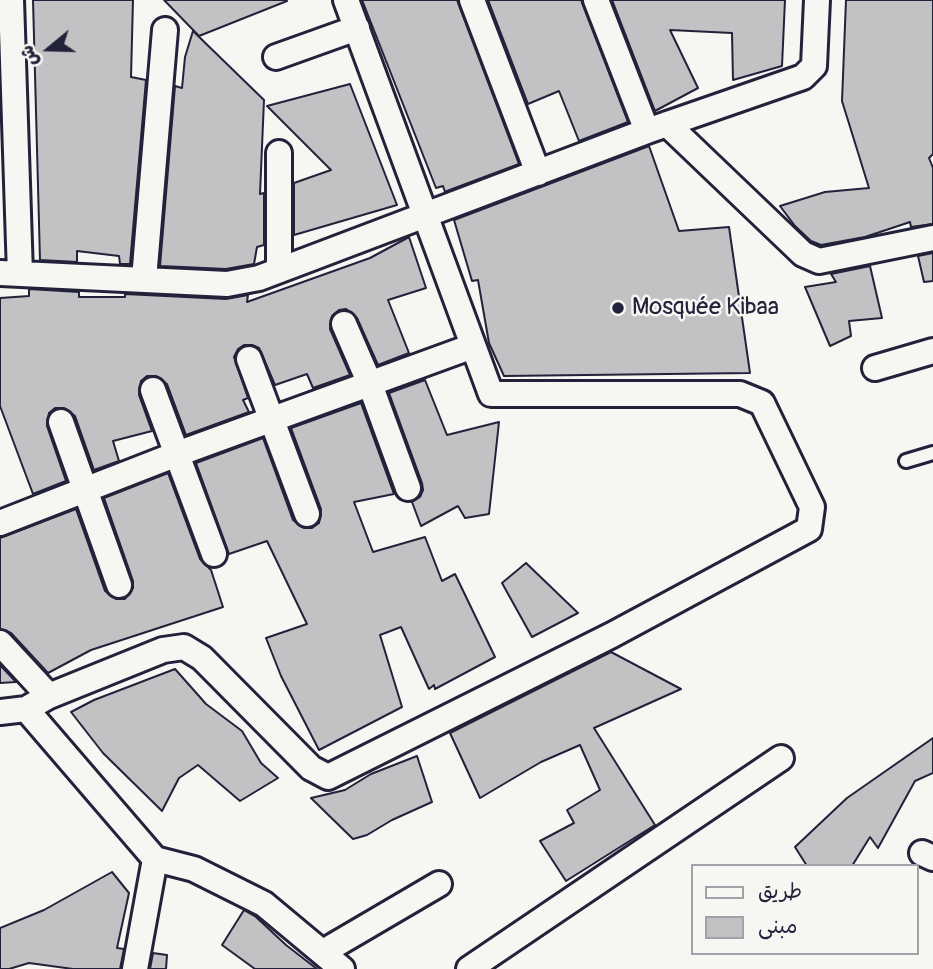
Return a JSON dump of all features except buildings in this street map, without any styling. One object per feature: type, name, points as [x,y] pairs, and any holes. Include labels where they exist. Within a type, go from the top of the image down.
[{"type":"street","points":[[11,0],[10,274],[227,284],[240,283],[279,270],[657,128],[803,77],[814,66],[817,0]]},
{"type":"street","points":[[0,712],[26,709],[49,696],[163,650],[184,647],[202,658],[311,768],[328,777],[612,635],[809,529],[812,507],[762,403],[740,394],[491,394],[346,0]]},
{"type":"street","points":[[472,0],[538,173]]},
{"type":"street","points":[[596,0],[657,128],[803,254],[819,261],[933,238]]},
{"type":"street","points":[[275,57],[357,29]]},
{"type":"street","points":[[144,279],[165,30]]},
{"type":"street","points":[[279,153],[279,270]]},
{"type":"street","points":[[344,324],[370,384],[408,488]]},
{"type":"street","points":[[0,523],[177,454],[473,346]]},
{"type":"street","points":[[875,368],[933,351]]},
{"type":"street","points":[[249,359],[307,514]]},
{"type":"street","points":[[153,390],[214,554]]},
{"type":"street","points":[[61,422],[119,584]]},
{"type":"street","points":[[0,643],[49,696]]},
{"type":"street","points":[[26,709],[155,859],[194,869],[264,904],[342,969]]},
{"type":"street","points":[[469,969],[781,758]]},
{"type":"street","points":[[135,969],[155,859]]},
{"type":"street","points":[[323,952],[439,884]]},
{"type":"lane","points":[[906,461],[933,453]]},
{"type":"place","name":"Mosquée Kibaa","points":[[618,308]]}]
